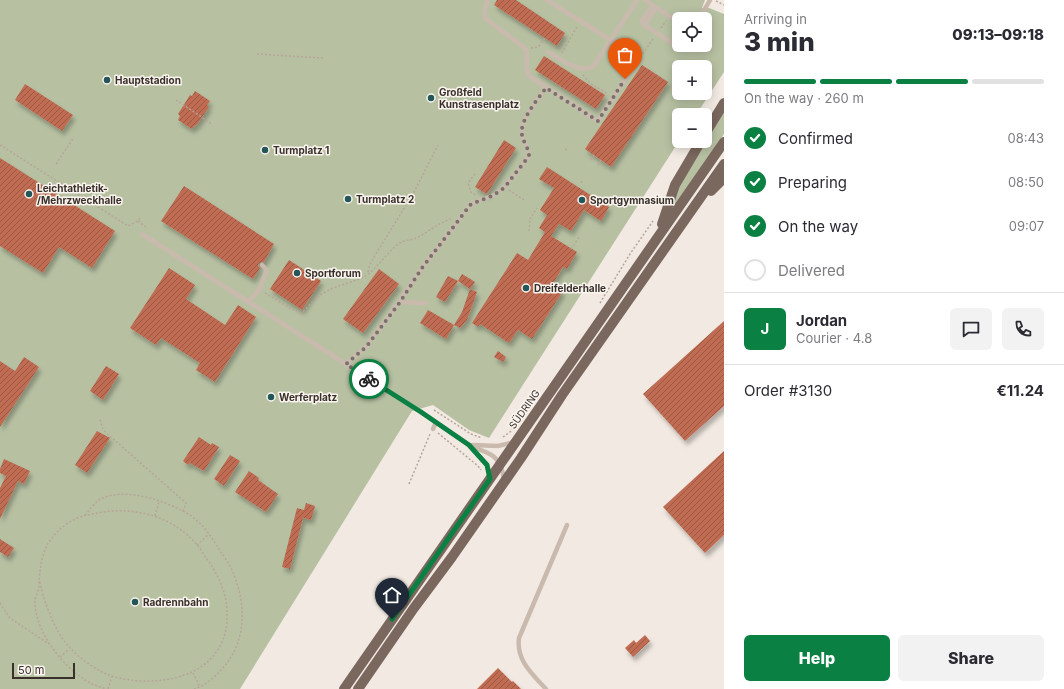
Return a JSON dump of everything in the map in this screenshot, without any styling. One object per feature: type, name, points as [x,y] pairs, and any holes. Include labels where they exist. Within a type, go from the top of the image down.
[{"type":"main road","points":[[712,123],[724,103]]},
{"type":"main road","name":"SÜDRING","points":[[344,689],[724,142]]},
{"type":"main road","points":[[657,238],[675,185],[697,148]]},
{"type":"main road","points":[[358,689],[504,483],[566,388],[724,164]]},
{"type":"main road","points":[[691,211],[724,178]]},
{"type":"lane","points":[[488,0],[484,9],[486,19],[526,49],[527,73],[532,79],[598,121],[631,70],[633,62],[622,47],[547,0]]},
{"type":"lane","points":[[548,52],[574,67],[590,68],[596,64],[637,0]]},
{"type":"lane","points":[[645,0],[672,19]]},
{"type":"lane","points":[[703,12],[711,0]]},
{"type":"lane","points":[[654,7],[642,20],[645,25],[672,43]]},
{"type":"lane","points":[[346,364],[366,347],[400,302],[422,268],[471,204],[492,196],[504,188],[529,156],[529,151],[522,136],[522,126],[546,88]]},
{"type":"lane","points":[[142,234],[436,422],[469,445],[494,456],[500,464],[504,483]]},
{"type":"lane","points":[[248,302],[259,290],[267,270],[262,265]]},
{"type":"lane","points":[[400,302],[426,303]]},
{"type":"lane","points":[[433,428],[436,422]]},
{"type":"lane","points":[[469,445],[498,446],[516,442]]},
{"type":"lane","points":[[469,445],[487,465],[490,479]]},
{"type":"lane","points":[[546,689],[526,667],[521,659],[518,646],[519,638],[567,525]]},
{"type":"path","points":[[711,0],[724,5]]},
{"type":"path","points":[[633,62],[640,60],[669,17]]},
{"type":"path","points":[[559,58],[581,21]]},
{"type":"path","points":[[526,49],[538,47],[545,38]]},
{"type":"path","points":[[257,54],[323,58]]},
{"type":"path","points":[[590,82],[613,98]]},
{"type":"path","points":[[176,100],[212,124]]},
{"type":"path","points":[[56,164],[74,137]]},
{"type":"path","points":[[0,145],[128,226],[138,221],[140,218]]},
{"type":"path","points":[[368,274],[370,264],[414,192],[438,145]]},
{"type":"path","points":[[591,160],[594,155]]},
{"type":"path","points":[[598,165],[602,160]]},
{"type":"path","points":[[474,174],[468,183],[471,192],[482,200]]},
{"type":"path","points":[[514,194],[524,200]]},
{"type":"path","points":[[529,231],[530,219],[537,208]]},
{"type":"path","points":[[259,290],[290,308],[302,313],[321,294],[335,287],[355,281],[368,274],[405,240],[417,238],[441,222],[462,216]]},
{"type":"path","points":[[600,303],[630,254],[656,217]]},
{"type":"path","points":[[138,221],[146,227]]},
{"type":"path","points":[[571,249],[580,236]]},
{"type":"path","points":[[434,410],[471,434],[484,439]]},
{"type":"path","points":[[498,446],[497,441],[510,432],[522,415]]},
{"type":"path","points":[[100,419],[103,430],[186,503],[183,511]]},
{"type":"path","points":[[409,484],[433,428],[478,466],[482,472],[487,465]]},
{"type":"path","points":[[85,515],[102,498],[124,494],[159,501],[183,511],[191,516],[209,534],[235,577],[242,608],[242,628],[231,660],[217,674],[200,687],[194,689]]},
{"type":"path","points":[[155,516],[159,501]]},
{"type":"path","points":[[39,578],[45,602],[63,640],[90,665],[112,676],[130,681],[154,682],[183,678],[193,674],[215,655],[223,641],[227,627],[228,610],[223,590],[215,570],[197,545],[188,535],[166,521],[144,512],[108,511],[85,515],[74,519],[54,536],[41,558],[39,578],[39,591],[34,600],[36,618],[50,645],[70,669],[92,684],[107,689],[112,676]]},
{"type":"path","points":[[197,545],[209,534]]},
{"type":"path","points":[[0,603],[10,618],[50,645]]},
{"type":"path","points":[[60,657],[70,648]]},
{"type":"path","points":[[193,674],[200,687]]},
{"type":"green space","name":"Sportforum","points":[[0,0],[705,0],[702,8],[709,8],[724,14],[724,72],[712,90],[712,60],[672,60],[672,100],[706,100],[701,108],[672,108],[672,148],[675,148],[489,438],[469,430],[433,405],[412,411],[240,689],[0,689]]},
{"type":"green space","points":[[724,110],[724,134],[675,204],[673,204],[677,189],[701,148],[712,148],[712,130]]},
{"type":"building","points":[[497,0],[516,0],[565,33],[557,46],[494,5]]},
{"type":"building","points":[[544,56],[605,95],[596,109],[535,70]]},
{"type":"building","points":[[642,65],[668,82],[611,167],[585,149]]},
{"type":"building","points":[[25,84],[73,115],[62,131],[15,100]]},
{"type":"building","points":[[195,91],[210,101],[207,105],[209,107],[196,126],[195,125],[192,129],[178,120],[180,116],[178,114],[190,95],[192,96]]},
{"type":"building","points":[[504,140],[516,148],[487,194],[475,187]]},
{"type":"building","name":"Leichtathletik- /Mehrzweckhalle","points":[[0,158],[115,231],[92,268],[59,247],[43,273],[0,246]]},
{"type":"building","name":"Dreifelderhalle","points":[[547,167],[609,207],[601,221],[584,210],[571,231],[559,224],[551,236],[577,252],[567,269],[563,267],[552,285],[563,291],[532,339],[518,330],[509,343],[480,324],[478,327],[472,323],[517,253],[528,260],[545,232],[539,228],[547,215],[540,210],[554,188],[539,179]]},
{"type":"building","points":[[184,186],[274,244],[264,262],[259,263],[258,266],[260,268],[253,279],[161,221]]},
{"type":"building","points":[[289,260],[321,281],[302,310],[270,289]]},
{"type":"building","points":[[169,268],[195,285],[186,299],[225,325],[238,305],[256,317],[215,382],[196,370],[200,363],[161,338],[156,345],[130,328]]},
{"type":"building","points":[[379,269],[399,284],[363,333],[343,319]]},
{"type":"building","points":[[462,274],[475,282],[470,289],[458,281]]},
{"type":"building","points":[[448,276],[458,281],[445,302],[436,297]]},
{"type":"building","points":[[470,289],[477,292],[467,320],[460,328],[454,325],[462,312]]},
{"type":"building","points":[[428,310],[454,325],[446,339],[420,323]]},
{"type":"building","points":[[724,321],[724,406],[685,441],[643,394]]},
{"type":"building","points":[[498,351],[506,357],[503,362],[494,357]]},
{"type":"building","points":[[24,357],[39,367],[0,427],[0,361],[15,371]]},
{"type":"building","points":[[106,366],[119,374],[103,400],[90,391]]},
{"type":"building","points":[[97,431],[110,438],[87,473],[75,465]]},
{"type":"building","points":[[199,437],[211,445],[212,443],[219,447],[204,471],[190,463],[188,465],[183,461]]},
{"type":"building","points":[[724,451],[724,535],[705,553],[663,507]]},
{"type":"building","points":[[230,455],[240,461],[224,486],[214,479]]},
{"type":"building","points":[[4,459],[30,471],[24,484],[18,481],[0,519],[0,488],[6,476],[0,473],[0,469]]},
{"type":"building","points":[[249,471],[259,478],[258,480],[278,494],[266,512],[235,492]]},
{"type":"building","points":[[306,503],[315,506],[311,520],[303,518],[290,569],[282,567],[297,508],[304,510]]},
{"type":"building","points":[[0,539],[14,548],[8,557],[0,552]]},
{"type":"building","points":[[645,635],[650,641],[633,657],[625,648],[634,640],[636,643]]},
{"type":"building","points":[[498,668],[512,682],[513,681],[521,689],[477,689]]},
{"type":"way so far","points":[[369,379],[346,364],[366,347],[400,302],[422,268],[471,204],[492,196],[504,188],[529,156],[529,151],[522,136],[521,129],[523,123],[546,88],[598,121],[625,79]]},
{"type":"place","name":"Hauptstadion","points":[[107,80]]},
{"type":"place","name":"Großfeld Kunstrasenplatz","points":[[431,98]]},
{"type":"place","name":"Turmplatz 1","points":[[265,150]]},
{"type":"place","name":"Leichtathletik- /Mehrzweckhalle","points":[[29,194]]},
{"type":"place","name":"Turmplatz 2","points":[[348,199]]},
{"type":"place","name":"Sportgymnasium","points":[[582,200]]},
{"type":"place","name":"Sportforum","points":[[297,273]]},
{"type":"place","name":"Dreifelderhalle","points":[[526,288]]},
{"type":"place","name":"Werferplatz","points":[[271,397]]},
{"type":"place","name":"Radrennbahn","points":[[135,602]]},
{"type":"route","points":[[369,379],[469,445],[487,465],[490,479],[392,619]]}]
